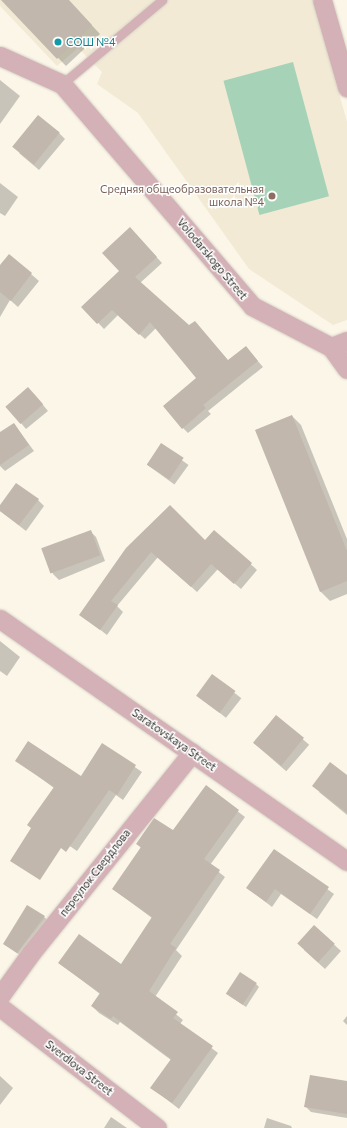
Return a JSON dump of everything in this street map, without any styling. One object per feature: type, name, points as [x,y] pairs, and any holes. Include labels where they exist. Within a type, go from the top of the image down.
[{"type":"street","points":[[322,0],[347,87]]},
{"type":"street","name":"Volodarskogo Street","points":[[0,56],[62,84],[252,306],[339,344],[347,369]]},
{"type":"street","name":"Saratovskaya Street","points":[[0,619],[347,861]]},
{"type":"street","name":"переулок Свердлова","points":[[0,996],[31,953],[192,753]]},
{"type":"street","name":"Sverdlova Street","points":[[0,1007],[157,1128]]},
{"type":"lane","points":[[62,84],[162,0]]},
{"type":"shaded area","name":"Средняя общеобразовательная школа №4","points":[[0,0],[313,0],[347,122],[347,320],[333,325],[249,269],[138,113],[97,84],[102,72],[78,48],[57,66],[0,6]]},
{"type":"green space","points":[[293,62],[329,196],[259,215],[223,81]]},
{"type":"building","name":"СОШ №4","points":[[1,0],[69,0],[92,25],[57,59]]},
{"type":"building","points":[[38,115],[60,133],[34,164],[12,147]]},
{"type":"building","points":[[130,227],[157,257],[135,277],[189,325],[195,321],[228,360],[246,346],[258,361],[203,405],[206,408],[182,429],[163,406],[196,378],[150,322],[139,335],[112,310],[97,324],[81,307],[119,271],[102,253]]},
{"type":"building","points":[[9,254],[32,273],[11,301],[0,292],[0,265]]},
{"type":"building","points":[[28,387],[43,404],[20,424],[5,407]]},
{"type":"building","points":[[292,415],[347,551],[347,581],[320,592],[255,430]]},
{"type":"building","points":[[14,423],[29,445],[0,465],[0,432]]},
{"type":"building","points":[[161,443],[184,458],[169,480],[147,465]]},
{"type":"building","points":[[16,483],[39,499],[19,525],[0,511],[0,505]]},
{"type":"building","points":[[170,505],[205,540],[214,530],[252,563],[234,584],[211,564],[191,587],[151,552],[111,601],[118,605],[100,630],[79,615],[126,548]]},
{"type":"building","points":[[91,530],[100,555],[50,573],[41,548]]},
{"type":"building","points":[[212,674],[235,691],[220,713],[196,696]]},
{"type":"building","points":[[276,715],[304,738],[281,766],[253,743]]},
{"type":"building","points":[[28,741],[81,776],[102,743],[136,765],[117,795],[109,790],[66,852],[61,848],[40,880],[10,861],[31,828],[27,825],[54,787],[15,761]]},
{"type":"building","points":[[330,762],[347,775],[347,813],[312,786]]},
{"type":"building","points":[[206,785],[239,810],[204,859],[220,870],[170,944],[176,948],[149,991],[178,1012],[173,1018],[213,1046],[172,1103],[150,1088],[171,1059],[113,1016],[111,1019],[91,1006],[100,993],[58,963],[79,934],[121,964],[152,917],[112,889],[141,847],[136,844],[154,818],[173,830]]},
{"type":"building","points":[[274,849],[329,887],[310,914],[275,889],[266,902],[246,888]]},
{"type":"building","points":[[27,905],[45,916],[17,953],[3,944]]},
{"type":"building","points":[[314,925],[335,944],[318,962],[297,944]]},
{"type":"building","points":[[240,972],[257,983],[243,1005],[226,994]]},
{"type":"building","points":[[310,1075],[347,1081],[347,1114],[304,1107]]},
{"type":"place","name":"СОШ №4","points":[[58,42]]},
{"type":"place","name":"Средняя общеобразовательная школа №4","points":[[272,196]]}]
